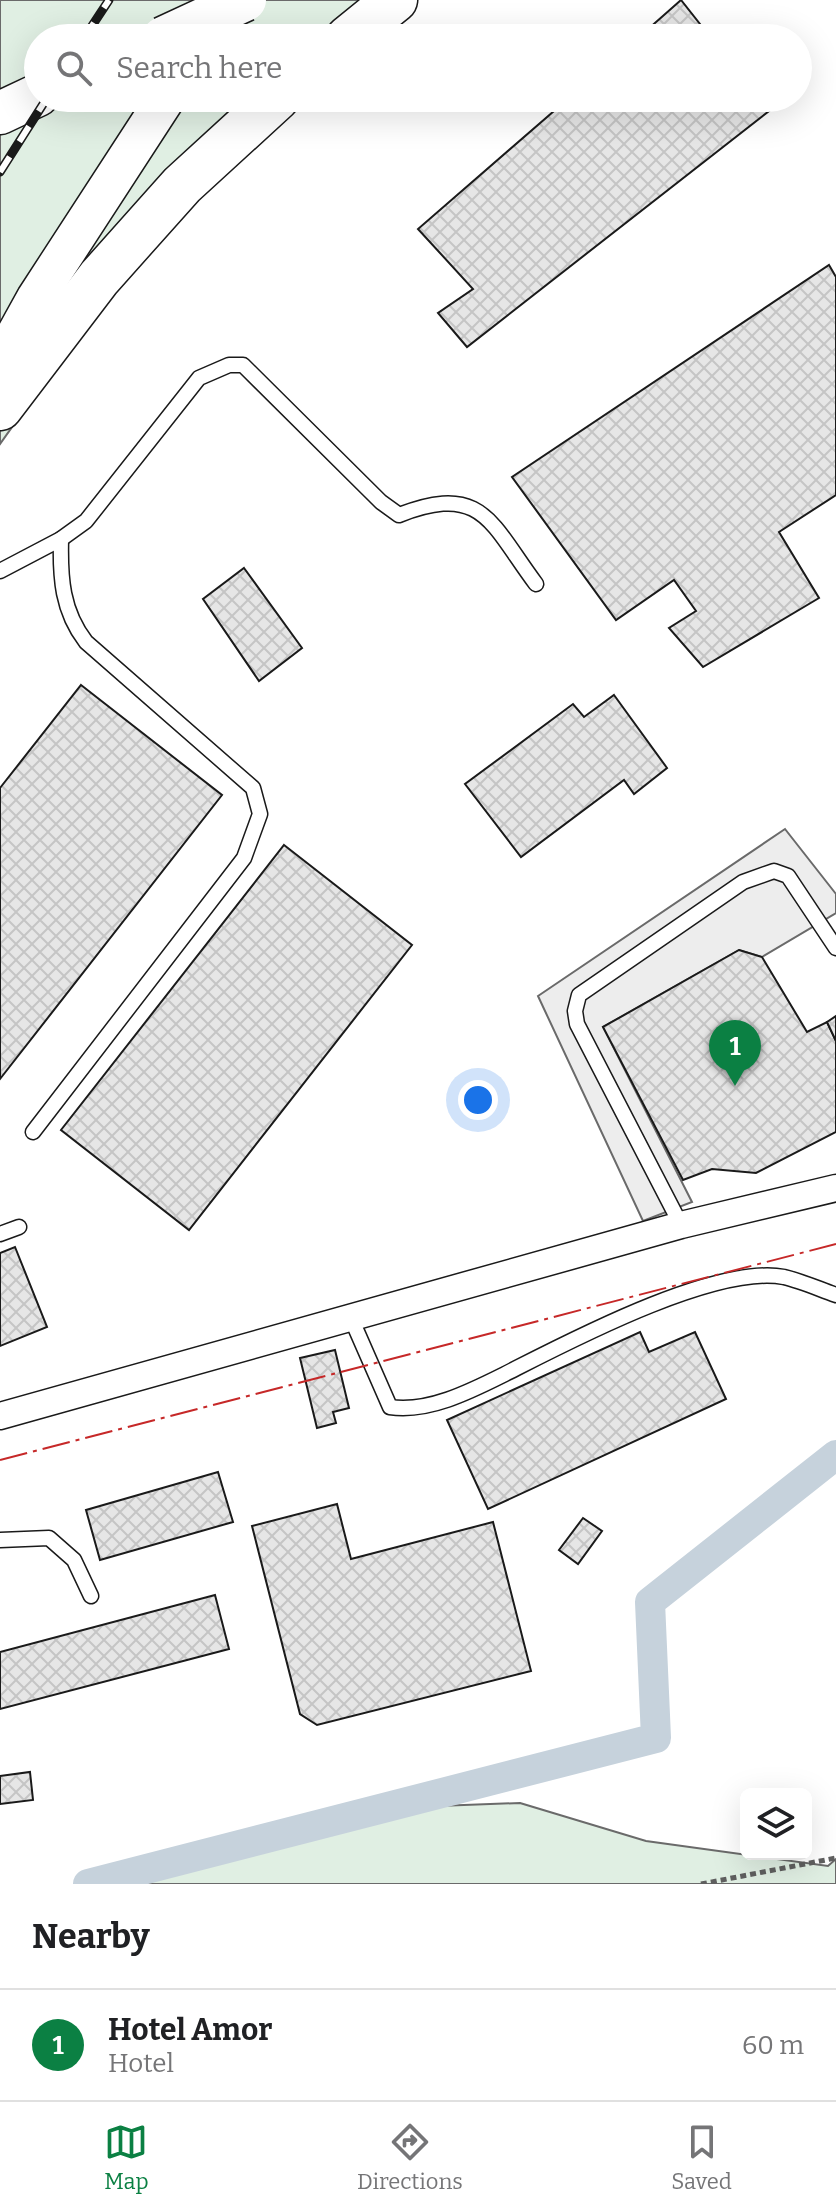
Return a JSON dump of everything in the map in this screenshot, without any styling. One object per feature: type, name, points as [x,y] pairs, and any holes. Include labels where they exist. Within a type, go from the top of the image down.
[{"type":"highway","points":[[365,24],[395,0]]},
{"type":"highway","points":[[0,408],[99,278],[171,196],[262,112]]},
{"type":"main road","points":[[193,24],[245,0]]},
{"type":"main road","points":[[0,113],[24,102]]},
{"type":"street","points":[[214,24],[229,0]]},
{"type":"street","points":[[0,363],[36,298],[157,112]]},
{"type":"street","points":[[0,1416],[681,1225],[836,1188]]},
{"type":"lane","points":[[0,571],[61,539],[86,521],[199,378],[229,365],[243,365],[381,502],[399,515],[435,503],[462,504],[480,510],[536,584]]},
{"type":"lane","points":[[33,1132],[244,858],[260,814],[253,788],[86,642],[73,625],[60,574],[61,539]]},
{"type":"lane","points":[[681,1225],[577,1024],[575,1011],[579,995],[743,882],[774,871],[788,876],[836,948]]},
{"type":"lane","points":[[0,1234],[19,1227]]},
{"type":"lane","points":[[351,1318],[390,1407],[407,1410],[486,1383],[586,1334],[687,1291],[738,1280],[782,1277],[836,1295]]},
{"type":"lane","points":[[0,1540],[49,1538],[74,1560],[91,1596]]},
{"type":"path","points":[[701,1884],[836,1858]]},
{"type":"green space","points":[[0,0],[417,0],[390,24],[24,24],[24,112],[291,112],[141,246],[0,444]]},
{"type":"green space","points":[[520,1803],[646,1841],[740,1854],[740,1860],[784,1860],[828,1866],[836,1859],[836,1884],[88,1884],[385,1808]]},
{"type":"shaded area","points":[[785,829],[836,894],[836,913],[762,957],[739,950],[603,1027],[692,1202],[643,1221],[538,996]]},
{"type":"building","points":[[681,0],[700,24],[654,24]]},
{"type":"building","points":[[553,112],[768,112],[467,347],[438,313],[473,289],[418,229]]},
{"type":"building","points":[[829,265],[836,277],[836,495],[779,532],[819,598],[703,667],[669,628],[696,611],[674,580],[616,620],[512,477]]},
{"type":"building","points":[[244,568],[302,648],[259,681],[203,599]]},
{"type":"building","points":[[81,685],[222,795],[0,1079],[0,788]]},
{"type":"building","points":[[614,695],[667,768],[634,794],[624,780],[521,857],[465,784],[573,704],[584,717]]},
{"type":"building","points":[[284,845],[412,945],[189,1230],[61,1130]]},
{"type":"building","points":[[739,950],[762,957],[807,1032],[827,1022],[836,1041],[836,1132],[756,1173],[712,1169],[683,1180],[603,1027]]},
{"type":"building","points":[[836,1016],[836,1041],[827,1022]]},
{"type":"building","points":[[15,1247],[47,1327],[0,1346],[0,1253]]},
{"type":"building","points":[[640,1332],[649,1352],[695,1332],[726,1399],[488,1509],[447,1420]]},
{"type":"building","points":[[335,1350],[349,1408],[333,1412],[336,1423],[317,1428],[300,1358]]},
{"type":"building","points":[[218,1472],[233,1522],[100,1560],[86,1510]]},
{"type":"building","points":[[337,1504],[351,1559],[493,1522],[531,1671],[317,1725],[300,1714],[252,1526]]},
{"type":"building","points":[[583,1518],[602,1531],[578,1564],[559,1550]]},
{"type":"building","points":[[215,1595],[229,1649],[0,1709],[0,1652]]},
{"type":"building","points":[[30,1772],[33,1800],[0,1804],[0,1776]]},
{"type":"waterway","points":[[88,1884],[656,1738],[650,1602],[836,1455]]},
{"type":"railway","points":[[93,24],[109,0]]},
{"type":"railway","points":[[0,172],[38,112]]},
{"type":"power","points":[[0,1460],[836,1244]]},
{"type":"place","name":"Hotel Amor","points":[[735,1086]]}]
